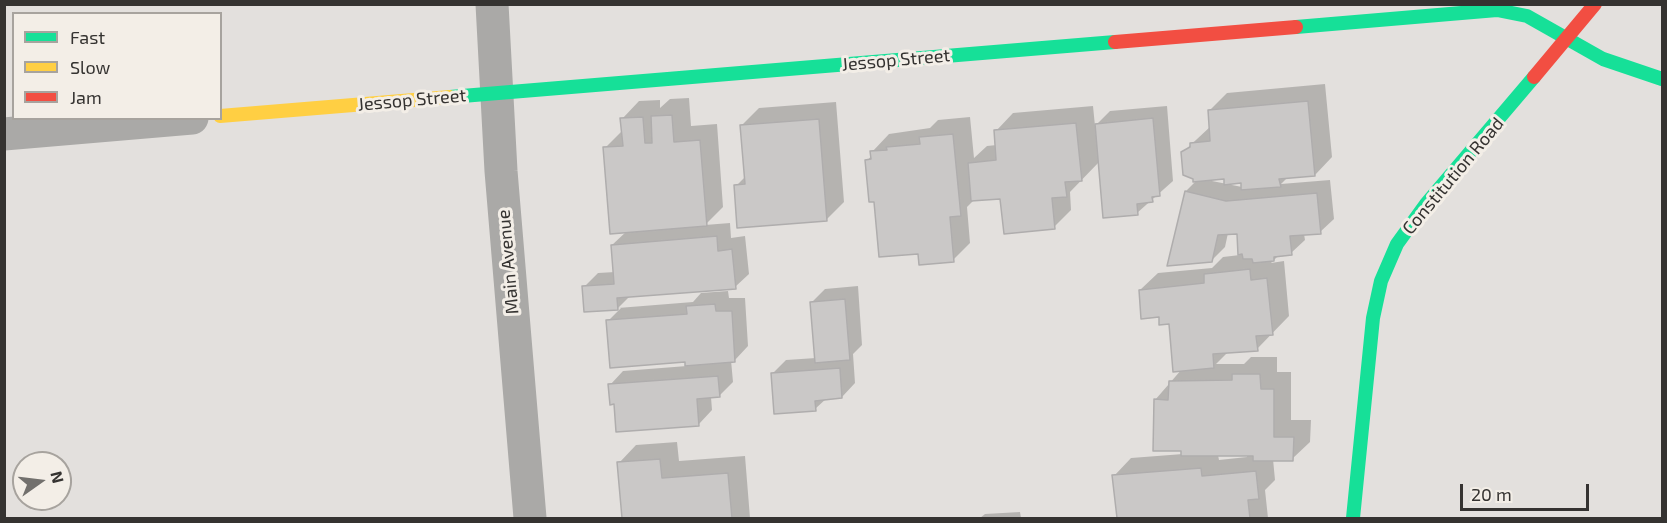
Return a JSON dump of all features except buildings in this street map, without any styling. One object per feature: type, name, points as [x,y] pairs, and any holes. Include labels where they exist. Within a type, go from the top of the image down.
[{"type":"street","name":"Main Avenue","points":[[492,4],[496,93],[530,519]]},
{"type":"street","name":"Constitution Road","points":[[1353,519],[1373,318],[1381,281],[1397,244],[1426,204],[1513,104],[1595,4]]},
{"type":"street","name":"Jessop Street","points":[[222,116],[1485,10],[1519,13],[1603,60],[1662,79]]},
{"type":"street","points":[[4,134],[168,120]]},
{"type":"traffic: fast","points":[[1296,27],[1497,10],[1527,16],[1603,59],[1662,79]]},
{"type":"traffic: fast","points":[[450,97],[1115,42]]},
{"type":"traffic: fast","points":[[1353,518],[1373,318],[1381,281],[1397,244],[1426,204],[1534,77]]},
{"type":"traffic: slow","points":[[222,116],[450,97]]},
{"type":"traffic: jam","points":[[1534,77],[1595,4]]},
{"type":"traffic: jam","points":[[1115,42],[1296,27]]}]
